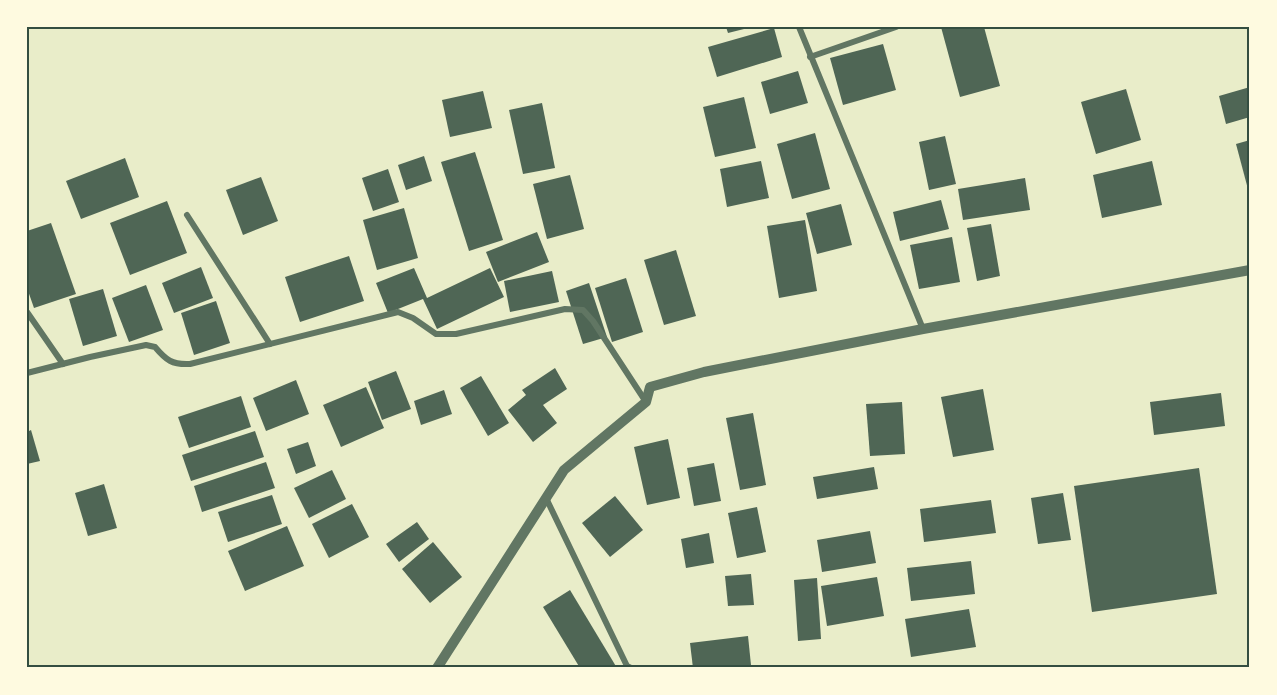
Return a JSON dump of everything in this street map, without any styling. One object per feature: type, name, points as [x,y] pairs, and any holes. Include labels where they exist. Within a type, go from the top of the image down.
[{"type":"street","points":[[799,27],[923,329]]},
{"type":"street","points":[[810,57],[896,27]]},
{"type":"street","points":[[187,215],[270,344]]},
{"type":"street","points":[[437,668],[564,470],[646,402],[650,387],[704,372],[923,329],[1250,270]]},
{"type":"street","points":[[27,373],[151,345],[166,360],[177,365],[190,364],[398,312],[413,318],[436,334],[456,334],[566,309],[583,310],[646,402]]},
{"type":"street","points":[[27,312],[63,364]]},
{"type":"street","points":[[546,498],[627,666],[631,668]]},
{"type":"building","points":[[726,27],[748,27],[748,28],[728,33]]},
{"type":"building","points":[[941,27],[984,27],[1000,86],[960,97]]},
{"type":"building","points":[[774,28],[782,57],[717,77],[708,47]]},
{"type":"building","points":[[883,44],[896,90],[843,105],[830,58]]},
{"type":"building","points":[[798,71],[808,103],[770,114],[761,82]]},
{"type":"building","points":[[1250,87],[1250,117],[1226,124],[1219,96]]},
{"type":"building","points":[[1126,89],[1141,140],[1096,154],[1081,102]]},
{"type":"building","points":[[483,91],[492,128],[450,137],[442,100]]},
{"type":"building","points":[[744,97],[756,148],[715,157],[703,107]]},
{"type":"building","points":[[542,103],[555,168],[523,174],[509,110]]},
{"type":"building","points":[[815,133],[830,189],[792,199],[777,144]]},
{"type":"building","points":[[945,136],[956,184],[929,190],[919,142]]},
{"type":"building","points":[[1250,140],[1250,193],[1249,193],[1236,144]]},
{"type":"building","points":[[475,152],[503,240],[469,251],[441,162]]},
{"type":"building","points":[[424,156],[432,181],[406,190],[398,165]]},
{"type":"building","points":[[125,158],[139,197],[81,219],[66,181]]},
{"type":"building","points":[[761,161],[769,198],[727,207],[720,169]]},
{"type":"building","points":[[1152,161],[1162,205],[1102,218],[1093,175]]},
{"type":"building","points":[[388,169],[399,202],[373,211],[362,178]]},
{"type":"building","points":[[570,175],[584,229],[547,239],[533,184]]},
{"type":"building","points":[[261,177],[278,221],[243,235],[226,190]]},
{"type":"building","points":[[1025,178],[1030,210],[963,220],[958,189]]},
{"type":"building","points":[[941,200],[949,229],[900,241],[893,212]]},
{"type":"building","points":[[167,201],[187,253],[130,275],[110,223]]},
{"type":"building","points":[[841,204],[852,245],[817,254],[806,213]]},
{"type":"building","points":[[404,208],[418,258],[377,270],[363,220]]},
{"type":"building","points":[[805,220],[817,291],[779,298],[767,226]]},
{"type":"building","points":[[51,223],[76,294],[34,308],[27,288],[27,231]]},
{"type":"building","points":[[991,224],[1000,276],[977,281],[967,228]]},
{"type":"building","points":[[537,232],[549,262],[498,282],[486,252]]},
{"type":"building","points":[[952,237],[960,282],[919,289],[910,245]]},
{"type":"building","points":[[676,250],[696,316],[664,325],[644,260]]},
{"type":"building","points":[[349,256],[364,301],[300,322],[285,277]]},
{"type":"building","points":[[201,267],[213,298],[174,313],[162,283]]},
{"type":"building","points":[[414,268],[427,298],[490,268],[504,297],[437,329],[423,299],[388,313],[376,283]]},
{"type":"building","points":[[552,271],[559,302],[510,312],[504,281]]},
{"type":"building","points":[[626,278],[643,332],[612,342],[595,288]]},
{"type":"building","points":[[589,283],[607,337],[583,344],[566,291]]},
{"type":"building","points":[[146,285],[163,330],[129,342],[112,298]]},
{"type":"building","points":[[103,289],[117,336],[83,346],[69,299]]},
{"type":"building","points":[[216,301],[230,343],[194,355],[181,313]]},
{"type":"building","points":[[555,368],[567,389],[543,405],[557,423],[533,442],[508,410],[526,395],[522,390]]},
{"type":"building","points":[[396,371],[411,409],[382,420],[368,382]]},
{"type":"building","points":[[481,376],[509,423],[488,436],[460,388]]},
{"type":"building","points":[[296,380],[309,414],[266,431],[253,398]]},
{"type":"building","points":[[366,387],[384,428],[341,447],[323,405]]},
{"type":"building","points":[[983,389],[994,450],[953,457],[941,397]]},
{"type":"building","points":[[444,390],[452,414],[421,425],[414,401]]},
{"type":"building","points":[[1221,393],[1225,426],[1154,435],[1150,402]]},
{"type":"building","points":[[241,396],[251,427],[189,448],[178,417]]},
{"type":"building","points":[[902,402],[905,454],[870,456],[866,404]]},
{"type":"building","points":[[753,413],[766,485],[740,490],[726,418]]},
{"type":"building","points":[[31,430],[40,461],[27,464],[27,432]]},
{"type":"building","points":[[255,431],[264,457],[191,481],[182,455]]},
{"type":"building","points":[[668,439],[680,498],[647,505],[634,447]]},
{"type":"building","points":[[308,442],[316,466],[296,474],[287,449]]},
{"type":"building","points":[[266,462],[275,488],[202,512],[194,486]]},
{"type":"building","points":[[714,463],[721,501],[694,506],[687,468]]},
{"type":"building","points":[[874,467],[878,489],[817,499],[813,477]]},
{"type":"building","points":[[1199,468],[1217,594],[1092,612],[1074,486]]},
{"type":"building","points":[[332,470],[346,499],[309,518],[294,488]]},
{"type":"building","points":[[104,484],[117,528],[88,536],[75,493]]},
{"type":"building","points":[[1063,493],[1071,540],[1038,544],[1031,498]]},
{"type":"building","points":[[272,495],[282,524],[228,542],[218,512]]},
{"type":"building","points":[[615,496],[643,530],[610,557],[582,523]]},
{"type":"building","points":[[991,500],[996,533],[924,542],[920,509]]},
{"type":"building","points":[[352,504],[369,537],[329,558],[312,524]]},
{"type":"building","points":[[757,507],[766,552],[737,558],[728,513]]},
{"type":"building","points":[[417,522],[429,539],[399,562],[386,544]]},
{"type":"building","points":[[287,526],[304,566],[245,591],[228,551]]},
{"type":"building","points":[[870,531],[876,563],[822,572],[817,540]]},
{"type":"building","points":[[709,533],[714,563],[686,568],[681,539]]},
{"type":"building","points":[[433,542],[462,577],[430,603],[402,569]]},
{"type":"building","points":[[971,561],[975,594],[911,601],[907,568]]},
{"type":"building","points":[[751,574],[754,605],[728,606],[725,576]]},
{"type":"building","points":[[877,577],[884,616],[827,626],[821,586]]},
{"type":"building","points":[[817,578],[821,639],[798,641],[794,580]]},
{"type":"building","points":[[570,590],[617,668],[580,668],[543,607]]},
{"type":"building","points":[[969,609],[976,647],[911,657],[905,619]]},
{"type":"building","points":[[748,636],[751,665],[729,668],[693,668],[690,643]]}]
